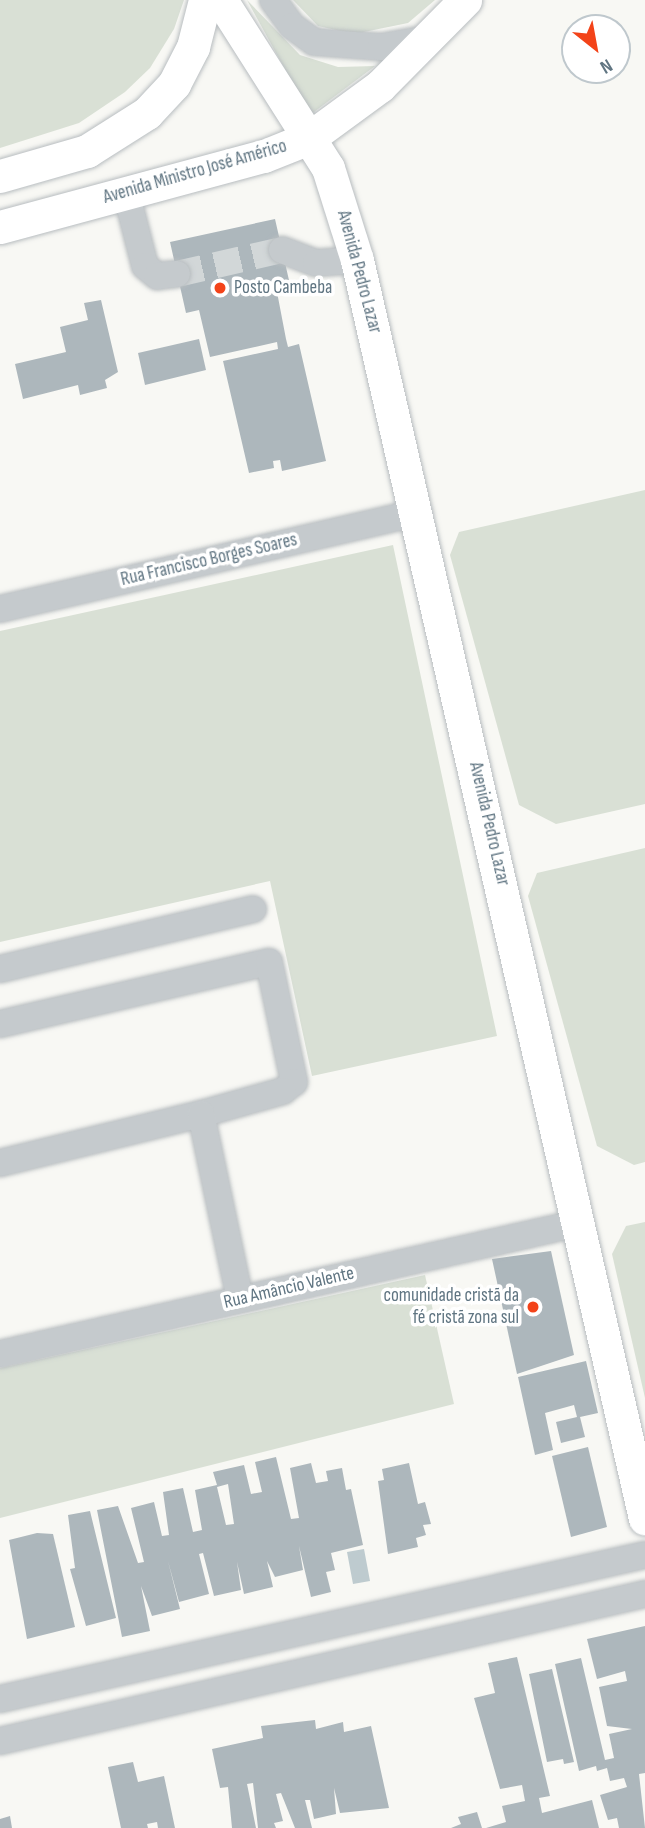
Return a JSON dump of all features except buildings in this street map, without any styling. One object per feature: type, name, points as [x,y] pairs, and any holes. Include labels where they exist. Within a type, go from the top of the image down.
[{"type":"main road","points":[[0,176],[88,151],[147,113],[174,85],[188,56],[205,0]]},
{"type":"main road","name":"Avenida Pedro Lazar","points":[[221,0],[309,138],[340,197],[419,512],[645,1518]]},
{"type":"main road","name":"Avenida Ministro José Américo","points":[[0,227],[264,156],[309,138],[380,86],[431,38],[465,0]]},
{"type":"street","points":[[273,0],[292,26],[314,42],[381,47],[431,38]]},
{"type":"street","points":[[126,192],[145,266],[158,276],[177,274]]},
{"type":"street","points":[[282,250],[316,263],[357,260]]},
{"type":"street","name":"Rua Francisco Borges Soares","points":[[0,609],[419,512]]},
{"type":"street","points":[[0,969],[253,909]]},
{"type":"street","points":[[0,1024],[270,962],[294,1082],[283,1091],[201,1114],[0,1163]]},
{"type":"street","points":[[201,1114],[240,1299]]},
{"type":"street","name":"Rua Amâncio Valente","points":[[0,1354],[579,1223]]},
{"type":"street","points":[[0,1699],[645,1555]]},
{"type":"street","points":[[0,1741],[645,1594]]},
{"type":"street","points":[[304,1633],[314,1670]]},
{"type":"shaded area","points":[[0,0],[184,0],[174,29],[150,68],[125,92],[79,123],[0,148]]},
{"type":"shaded area","points":[[247,0],[300,55],[338,67],[375,66],[310,115]]},
{"type":"shaded area","points":[[293,0],[435,0],[408,23],[354,34],[318,26]]},
{"type":"shaded area","points":[[645,490],[645,804],[556,824],[519,805],[450,555],[459,532]]},
{"type":"shaded area","points":[[393,545],[497,1036],[312,1076],[270,881],[0,942],[0,631]]},
{"type":"shaded area","points":[[645,848],[645,1162],[634,1165],[597,1146],[528,896],[537,873]]},
{"type":"shaded area","points":[[645,1222],[645,1398],[612,1254],[626,1226]]},
{"type":"shaded area","points":[[425,1275],[454,1404],[0,1518],[0,1368]]},
{"type":"shaded area","points":[[364,1549],[370,1581],[353,1584],[347,1552]]},
{"type":"tunnel","points":[[177,274],[282,250]]},
{"type":"place","name":"Posto Cambeba","points":[[220,288]]},
{"type":"place","name":"comunidade cristã da fé cristã zona sul","points":[[533,1307]]}]
